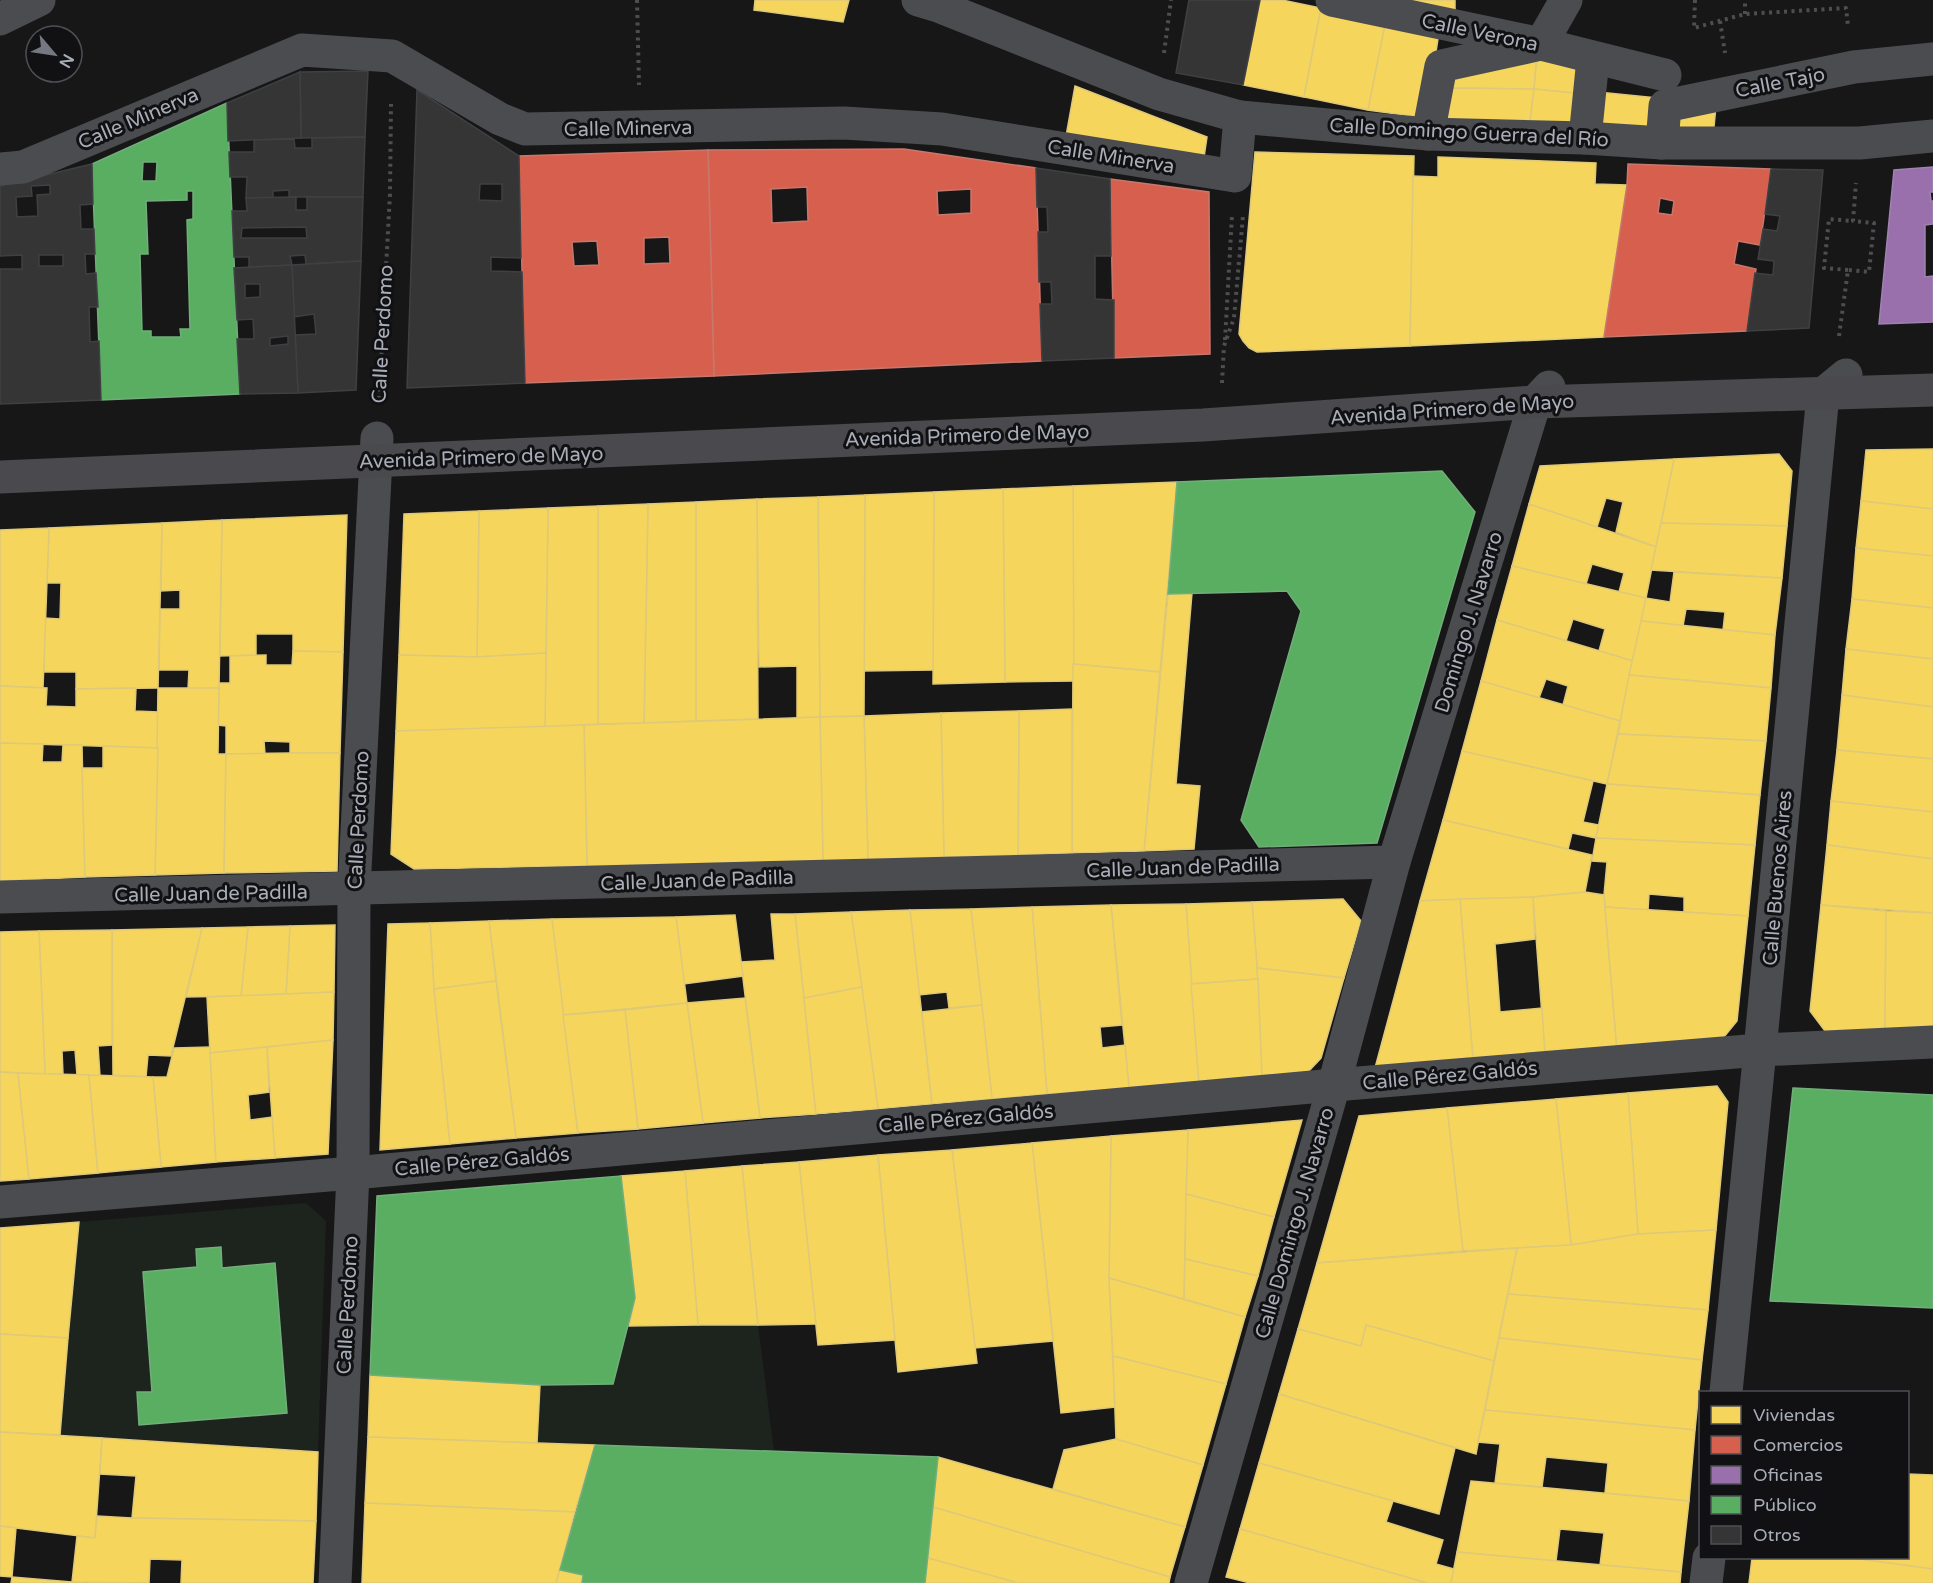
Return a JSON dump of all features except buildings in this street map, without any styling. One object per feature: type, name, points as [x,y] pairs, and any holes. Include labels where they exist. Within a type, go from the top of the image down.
[{"type":"street","points":[[0,19],[39,0]]},
{"type":"street","name":"Calle Domingo Guerra del Río","points":[[918,0],[1039,31],[1240,117],[1428,134],[1662,142],[1860,143],[1931,135]]},
{"type":"street","name":"Calle Verona","points":[[1332,0],[1541,44],[1665,75]]},
{"type":"street","points":[[1428,134],[1441,66],[1541,44],[1566,0]]},
{"type":"street","name":"Calle Minerva","points":[[0,169],[23,167],[302,50],[392,56],[500,119],[525,129],[844,123],[942,129],[1235,176]]},
{"type":"street","points":[[1585,138],[1593,58]]},
{"type":"street","name":"Calle Tajo","points":[[1662,142],[1665,106],[1854,67],[1933,59]]},
{"type":"street","points":[[1235,176],[1240,117]]},
{"type":"street","name":"Avenida Primero de Mayo","points":[[0,454],[377,450],[1203,425],[1542,394],[1834,381],[1933,372]]},
{"type":"street","name":"Avenida Primero de Mayo","points":[[1834,381],[1933,390]]},
{"type":"street","name":"Calle Buenos Aires","points":[[1726,1391],[1760,1050],[1834,381]]},
{"type":"street","name":"Domingo J. Navarro","points":[[1394,862],[1542,394]]},
{"type":"street","name":"Avenida Primero de Mayo","points":[[0,477],[377,450]]},
{"type":"street","name":"Calle Perdomo","points":[[335,1583],[353,1173],[354,890],[377,450]]},
{"type":"street","name":"Calle Juan de Padilla","points":[[0,897],[354,890],[1394,862]]},
{"type":"street","name":"Calle Domingo J. Navarro","points":[[1191,1583],[1334,1085],[1394,862]]},
{"type":"street","name":"Calle Pérez Galdós","points":[[0,1202],[353,1173],[1334,1085],[1760,1050],[1933,1042]]},
{"type":"street","points":[[1706,1583],[1709,1559]]},
{"type":"path","points":[[637,0],[640,128]]},
{"type":"path","points":[[1160,82],[1171,0]]},
{"type":"path","points":[[1695,0],[1694,28],[1745,14],[1846,8],[1854,67]]},
{"type":"path","points":[[1745,0],[1745,14]]},
{"type":"path","name":"Calle Perdomo","points":[[377,450],[390,195],[392,56]]},
{"type":"path","points":[[1853,221],[1860,143]]},
{"type":"path","points":[[1235,176],[1224,346],[1234,318],[1241,237]]},
{"type":"path","points":[[1829,219],[1853,221],[1874,223],[1869,272],[1824,268],[1829,219]]},
{"type":"path","points":[[1834,381],[1848,270]]},
{"type":"shaded area","points":[[306,1203],[326,1221],[318,1452],[60,1435],[79,1222]]},
{"type":"shaded area","points":[[758,1325],[774,1451],[537,1443],[540,1385],[613,1384],[629,1326]]}]
